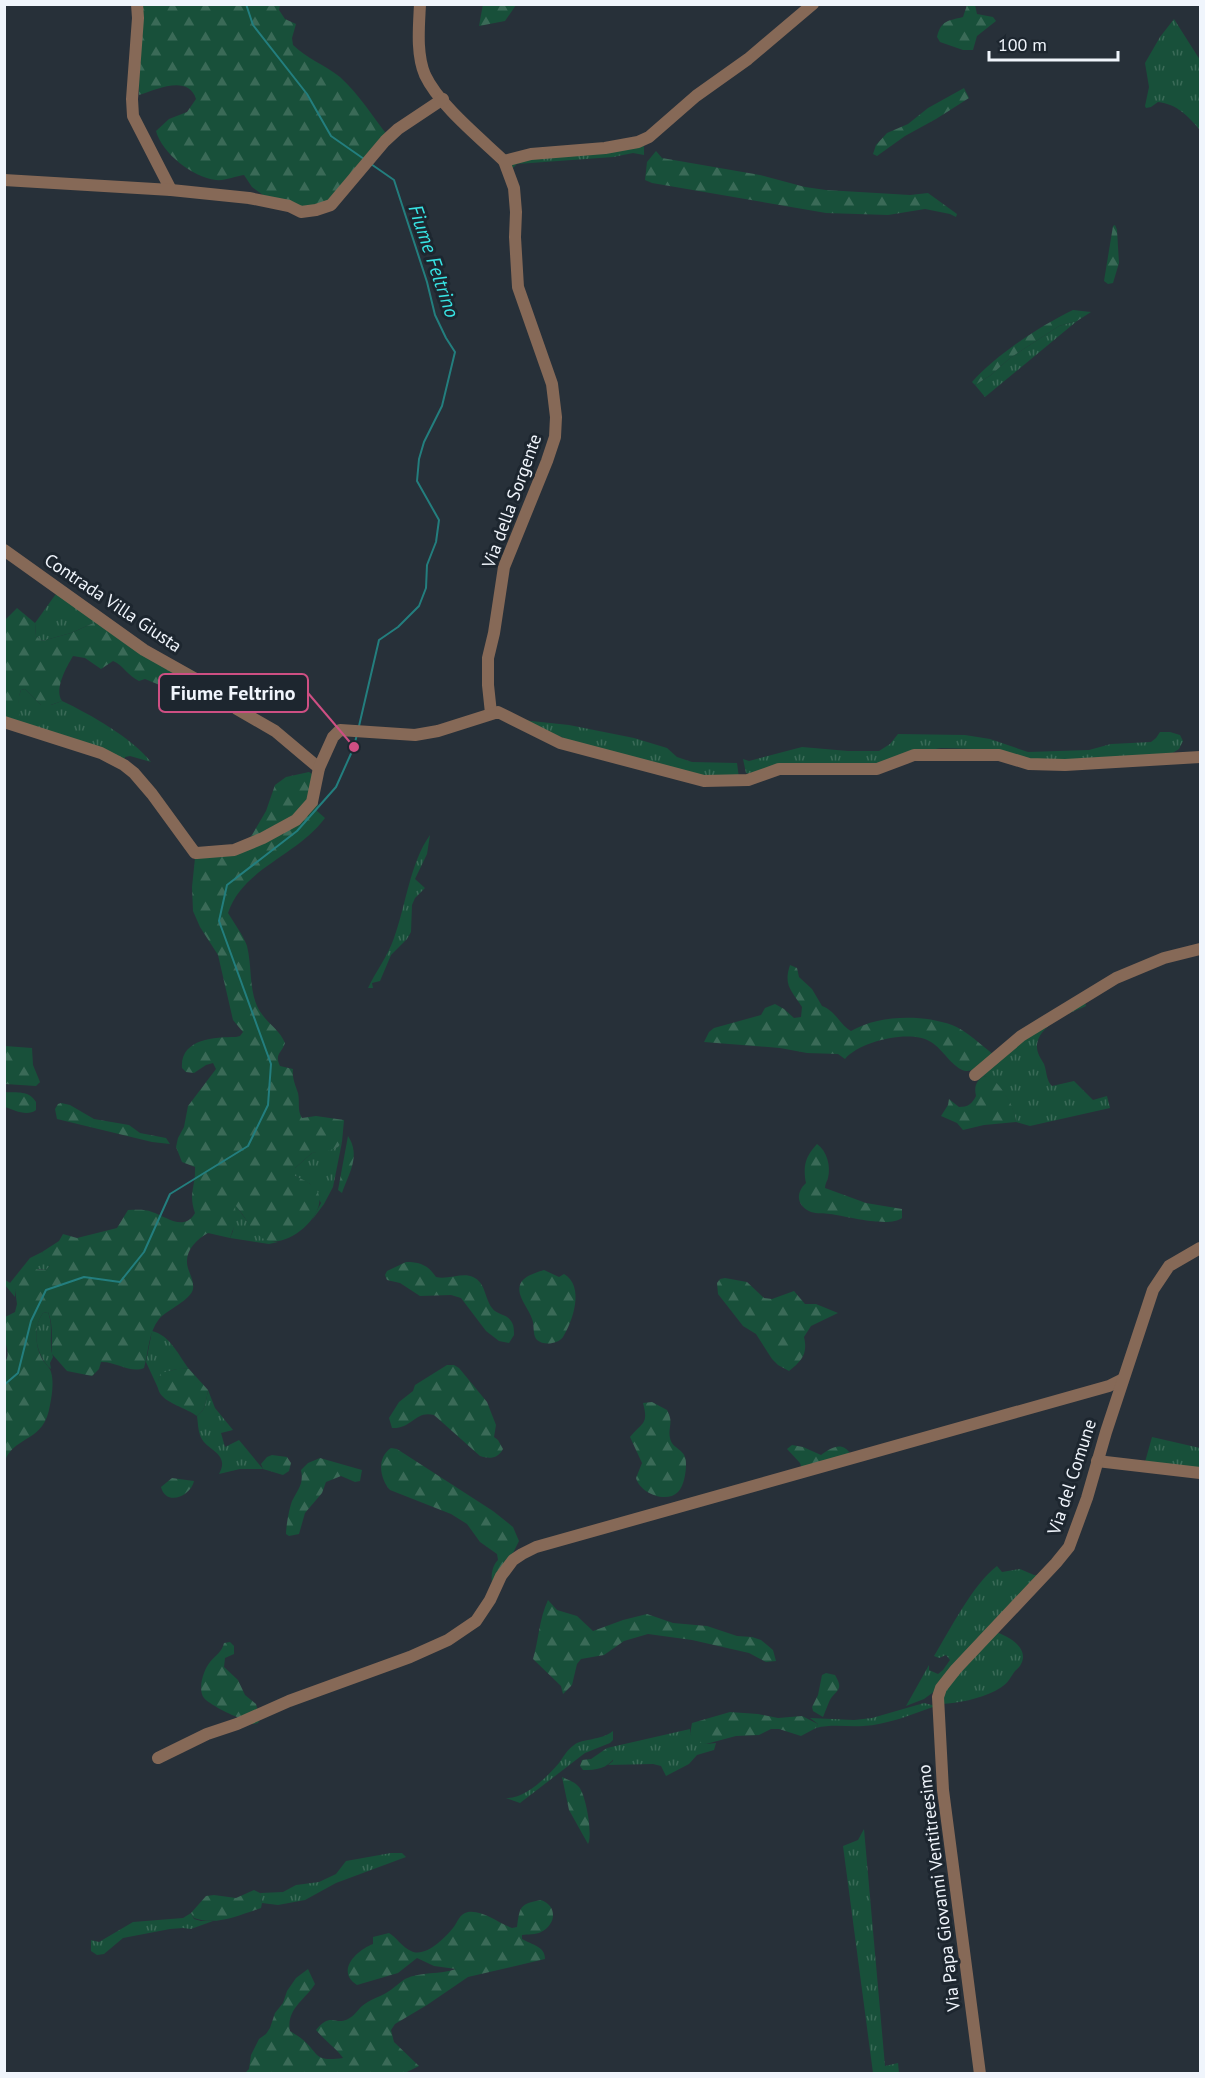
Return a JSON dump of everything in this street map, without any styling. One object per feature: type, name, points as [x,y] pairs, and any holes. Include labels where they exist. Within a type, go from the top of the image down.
[{"type":"street","points":[[137,4],[133,116],[171,189]]},
{"type":"street","points":[[420,4],[421,62],[425,75],[454,112],[504,161],[531,154],[605,148],[638,142],[649,137],[696,96],[755,54],[813,4]]},
{"type":"street","points":[[4,180],[171,189],[249,198],[289,206],[301,212],[316,210],[331,205],[385,141],[398,129],[443,99]]},
{"type":"street","name":"Via della Sorgente","points":[[491,714],[488,658],[504,567],[547,461],[556,427],[552,384],[518,287],[514,188],[504,161]]},
{"type":"street","name":"Contrada Villa Giusta","points":[[4,550],[144,650],[217,691],[237,709],[275,731],[319,768]]},
{"type":"street","points":[[4,722],[101,753],[124,765],[152,794],[195,853],[234,850],[263,838],[296,820],[312,802],[319,768],[333,737],[340,730],[365,734],[415,735],[438,731],[498,712],[560,743],[704,781],[748,780],[779,769],[877,769],[914,755],[999,755],[1029,764],[1065,765],[1200,757]]},
{"type":"street","points":[[975,1074],[1021,1036],[1116,978],[1164,958],[1200,949]]},
{"type":"street","name":"Via del Comune","points":[[938,1697],[941,1688],[956,1669],[1069,1547],[1087,1498],[1153,1290],[1169,1266],[1200,1248]]},
{"type":"street","points":[[158,1758],[207,1734],[410,1657],[448,1640],[476,1621],[490,1600],[501,1576],[513,1560],[536,1547],[1109,1386],[1123,1379]]},
{"type":"street","points":[[1097,1461],[1200,1473]]},
{"type":"street","name":"Via Papa Giovanni Ventitreesimo","points":[[938,1697],[943,1790],[980,2073]]},
{"type":"green space","points":[[483,4],[516,5],[505,21],[479,26]]},
{"type":"green space","points":[[140,5],[280,5],[279,10],[285,19],[296,24],[292,38],[293,45],[340,77],[360,98],[388,136],[326,204],[310,210],[263,195],[252,187],[244,175],[219,180],[197,174],[171,155],[156,131],[169,119],[187,112],[196,99],[192,91],[179,85],[162,87],[139,95]]},
{"type":"green space","points":[[967,5],[975,5],[977,14],[993,17],[996,21],[977,36],[973,50],[963,50],[940,42],[937,37],[943,24],[963,17]]},
{"type":"green space","points":[[1174,19],[1200,60],[1200,130],[1171,105],[1158,102],[1151,107],[1146,108],[1145,106],[1149,87],[1145,63]]},
{"type":"green space","points":[[964,88],[969,98],[905,136],[877,156],[873,154],[876,145],[887,133],[908,124],[928,108]]},
{"type":"green space","points":[[644,146],[644,155],[633,153],[613,157],[517,164],[512,174],[511,168],[514,161]]},
{"type":"green space","points":[[656,151],[662,158],[760,175],[805,187],[910,195],[928,193],[957,214],[956,217],[925,209],[888,215],[826,213],[652,183],[645,180],[647,162]]},
{"type":"green space","points":[[1115,225],[1119,263],[1113,283],[1108,284],[1104,281]]},
{"type":"green space","points":[[1073,310],[1091,312],[1077,321],[1059,326],[1010,358],[991,375],[975,385],[972,382],[994,361],[1020,342]]},
{"type":"green space","points":[[1077,321],[985,397],[975,385],[991,375],[1010,358],[1059,326]]},
{"type":"green space","points":[[58,591],[98,621],[71,633],[42,641],[36,636],[35,623]]},
{"type":"green space","points":[[17,608],[35,623],[36,636],[42,641],[71,633],[98,621],[186,675],[181,687],[174,691],[145,679],[139,681],[113,661],[101,669],[85,658],[73,656],[60,685],[62,701],[45,707],[25,689],[21,690],[18,723],[4,720],[4,621]]},
{"type":"green space","points":[[25,689],[41,705],[51,705],[62,701],[97,720],[133,744],[151,762],[130,756],[125,757],[124,760],[18,723],[19,696],[21,690]]},
{"type":"green space","points":[[510,716],[634,738],[667,748],[677,757],[692,762],[737,763],[739,778],[716,780],[593,750]]},
{"type":"green space","points":[[1160,732],[1180,735],[1183,741],[1179,749],[1171,754],[1033,762],[974,749],[941,748],[908,754],[884,764],[752,775],[746,773],[743,759],[749,761],[802,747],[879,751],[890,744],[898,734],[965,735],[990,739],[1028,752],[1089,750],[1111,744],[1151,742]]},
{"type":"green space","points":[[309,772],[312,774],[318,802],[317,811],[325,818],[300,843],[258,873],[235,898],[228,913],[247,946],[257,1006],[285,1043],[278,1056],[278,1062],[280,1066],[293,1069],[302,1118],[316,1116],[344,1120],[342,1142],[338,1147],[312,1153],[295,1168],[295,1176],[315,1188],[319,1197],[314,1217],[296,1234],[275,1242],[261,1237],[235,1205],[236,1221],[230,1238],[208,1233],[198,1240],[188,1254],[187,1265],[193,1289],[188,1297],[155,1324],[144,1368],[134,1369],[101,1362],[99,1369],[92,1376],[67,1371],[52,1354],[51,1322],[48,1312],[43,1313],[38,1323],[37,1341],[41,1357],[52,1376],[47,1417],[42,1426],[16,1446],[5,1460],[4,1364],[8,1354],[5,1317],[15,1312],[17,1304],[15,1290],[25,1272],[32,1269],[46,1270],[50,1266],[42,1252],[59,1241],[63,1234],[77,1238],[117,1228],[128,1210],[149,1211],[175,1222],[186,1222],[195,1213],[192,1195],[195,1167],[182,1162],[176,1147],[184,1127],[188,1106],[216,1069],[213,1063],[194,1073],[186,1072],[182,1068],[183,1058],[192,1045],[209,1039],[240,1036],[243,1032],[233,1020],[218,955],[200,927],[193,911],[192,887],[195,858],[240,846],[252,835],[266,811],[275,785],[286,777]]},
{"type":"green space","points":[[430,835],[427,854],[415,879],[425,888],[415,898],[412,905],[411,932],[391,955],[380,981],[372,983],[373,988],[368,988],[391,945],[413,871]]},
{"type":"green space","points":[[790,965],[797,968],[799,977],[812,989],[822,1006],[831,1011],[851,1031],[887,1019],[914,1018],[940,1021],[968,1034],[994,1055],[977,1068],[966,1071],[957,1067],[931,1042],[922,1038],[899,1037],[874,1042],[845,1059],[838,1054],[704,1042],[714,1028],[761,1015],[765,1008],[775,1004],[794,1018],[801,1017],[802,1007],[788,983]]},
{"type":"green space","points":[[1085,1002],[1086,1006],[1056,1021],[1042,1032],[1037,1047],[1039,1056],[1052,1086],[1074,1081],[1093,1100],[1107,1096],[1110,1108],[1030,1126],[1016,1122],[1013,1109],[1000,1087],[983,1076],[1018,1044]]},
{"type":"green space","points":[[5,1046],[32,1048],[33,1065],[40,1082],[36,1086],[5,1084]]},
{"type":"green space","points":[[983,1076],[989,1077],[1003,1091],[1013,1110],[1016,1122],[984,1125],[963,1130],[957,1123],[941,1116],[949,1099],[959,1107],[971,1103],[976,1096],[976,1084]]},
{"type":"green space","points":[[5,1092],[30,1096],[36,1102],[36,1110],[25,1113],[5,1107]]},
{"type":"green space","points":[[61,1103],[70,1105],[94,1119],[129,1125],[140,1133],[166,1138],[170,1144],[152,1142],[57,1119],[55,1109]]},
{"type":"green space","points":[[348,1136],[352,1143],[354,1158],[342,1193],[338,1190]]},
{"type":"green space","points":[[342,1142],[333,1187],[312,1220],[321,1203],[310,1184],[295,1176],[295,1168],[312,1153],[338,1147]]},
{"type":"green space","points":[[817,1144],[826,1155],[828,1164],[829,1173],[825,1188],[866,1203],[902,1209],[902,1218],[896,1221],[878,1222],[813,1213],[806,1209],[800,1203],[799,1195],[806,1183],[806,1162]]},
{"type":"green space","points":[[235,1204],[259,1234],[278,1242],[269,1244],[230,1238],[233,1231]]},
{"type":"green space","points":[[42,1252],[50,1266],[46,1270],[38,1269],[15,1290],[15,1297],[5,1285],[4,1279],[10,1283],[30,1258]]},
{"type":"green space","points":[[406,1262],[423,1265],[436,1277],[465,1275],[477,1280],[483,1287],[492,1308],[512,1323],[514,1335],[509,1343],[499,1341],[486,1331],[461,1298],[451,1295],[420,1296],[400,1283],[387,1280],[385,1275],[387,1271]]},
{"type":"green space","points":[[544,1270],[559,1277],[564,1274],[570,1279],[576,1295],[567,1330],[561,1339],[551,1343],[537,1340],[532,1319],[519,1291],[525,1278]]},
{"type":"green space","points":[[720,1279],[747,1282],[764,1298],[772,1299],[794,1291],[805,1304],[816,1304],[838,1313],[811,1326],[804,1337],[803,1356],[789,1371],[772,1359],[756,1334],[743,1326],[718,1294],[717,1283]]},
{"type":"green space","points":[[48,1312],[53,1357],[50,1363],[51,1369],[39,1350],[36,1334],[39,1319],[43,1313]]},
{"type":"green space","points":[[152,1331],[169,1341],[189,1369],[173,1370],[162,1375],[159,1377],[158,1388],[146,1362]]},
{"type":"green space","points":[[447,1365],[459,1368],[487,1402],[496,1425],[494,1437],[503,1449],[496,1456],[490,1458],[480,1456],[434,1415],[422,1415],[404,1426],[392,1428],[389,1418],[399,1402],[413,1391],[415,1385]]},
{"type":"green space","points":[[181,1368],[189,1369],[208,1390],[204,1408],[197,1416],[162,1396],[158,1390],[161,1373]]},
{"type":"green space","points":[[208,1390],[215,1408],[233,1430],[221,1433],[225,1447],[239,1440],[263,1469],[240,1469],[219,1474],[222,1467],[220,1456],[203,1440],[198,1429],[197,1416],[204,1408]]},
{"type":"green space","points":[[652,1402],[667,1410],[670,1418],[671,1442],[686,1459],[682,1486],[678,1492],[667,1497],[648,1492],[636,1478],[642,1463],[630,1437],[645,1419],[643,1403]]},
{"type":"green space","points":[[1152,1437],[1200,1448],[1200,1469],[1145,1462]]},
{"type":"green space","points":[[792,1445],[821,1455],[833,1448],[841,1447],[851,1455],[802,1469],[800,1463],[787,1449]]},
{"type":"green space","points":[[391,1448],[397,1449],[493,1511],[513,1527],[519,1541],[492,1583],[492,1571],[498,1560],[497,1554],[480,1542],[467,1524],[451,1514],[390,1490],[382,1475],[381,1463],[386,1452]]},
{"type":"green space","points":[[272,1455],[287,1457],[291,1463],[289,1471],[283,1475],[263,1469],[261,1464]]},
{"type":"green space","points":[[320,1458],[362,1470],[360,1481],[355,1482],[341,1476],[326,1482],[322,1493],[305,1513],[299,1534],[289,1536],[286,1534],[288,1518],[292,1501],[301,1483],[301,1470],[308,1463]]},
{"type":"green space","points":[[172,1478],[194,1481],[184,1495],[173,1498],[168,1497],[161,1487]]},
{"type":"green space","points":[[997,1566],[1002,1572],[1020,1569],[1040,1575],[939,1688],[924,1699],[906,1706],[929,1665],[929,1670],[938,1674],[950,1660],[946,1655],[939,1658],[934,1656],[979,1584]]},
{"type":"green space","points":[[548,1600],[557,1610],[577,1616],[593,1631],[647,1614],[673,1623],[707,1626],[737,1636],[761,1640],[773,1650],[776,1661],[766,1662],[749,1653],[692,1640],[648,1634],[624,1641],[604,1655],[581,1659],[577,1664],[572,1685],[563,1694],[561,1686],[533,1659]]},
{"type":"green space","points":[[995,1632],[1011,1639],[1020,1648],[1023,1658],[1020,1666],[1005,1684],[995,1691],[969,1700],[941,1704],[945,1690]]},
{"type":"green space","points":[[230,1642],[234,1646],[234,1654],[225,1658],[224,1667],[238,1680],[245,1695],[256,1704],[260,1719],[258,1723],[243,1723],[237,1717],[210,1703],[202,1694],[202,1679],[208,1665],[224,1643]]},
{"type":"green space","points":[[826,1673],[835,1675],[839,1688],[831,1698],[823,1717],[813,1711],[812,1707],[818,1695],[822,1675]]},
{"type":"green space","points":[[924,1703],[936,1706],[881,1724],[816,1728],[818,1724],[810,1718],[854,1720],[872,1718]]},
{"type":"green space","points":[[730,1712],[778,1718],[802,1716],[818,1724],[816,1728],[801,1736],[779,1729],[771,1729],[759,1735],[736,1736],[706,1744],[698,1742],[690,1734],[692,1723]]},
{"type":"green space","points":[[690,1729],[690,1734],[706,1744],[716,1743],[714,1750],[697,1755],[689,1764],[666,1776],[661,1766],[653,1764],[608,1765],[613,1761],[612,1750],[607,1748]]},
{"type":"green space","points":[[613,1731],[613,1740],[610,1743],[585,1753],[520,1803],[506,1798],[521,1795],[535,1786],[554,1769],[574,1745]]},
{"type":"green space","points":[[607,1748],[612,1750],[615,1757],[612,1761],[601,1768],[583,1770],[580,1766],[582,1760],[591,1759]]},
{"type":"green space","points":[[562,1777],[576,1784],[582,1791],[589,1825],[588,1844],[569,1810]]},
{"type":"green space","points":[[864,1829],[885,2066],[898,2063],[899,2073],[873,2073],[843,1846],[858,1840]]},
{"type":"green space","points":[[402,1853],[406,1857],[336,1883],[305,1900],[278,1905],[262,1903],[260,1893],[283,1892],[296,1885],[319,1882],[336,1874],[346,1861]]},
{"type":"green space","points":[[254,1890],[260,1893],[261,1908],[211,1921],[194,1918],[191,1913],[206,1896],[236,1898]]},
{"type":"green space","points":[[541,1900],[552,1911],[550,1925],[541,1932],[522,1935],[522,1939],[543,1951],[545,1959],[468,1977],[395,2024],[391,2030],[394,2042],[419,2066],[403,2074],[245,2073],[249,2069],[251,2055],[259,2039],[270,2028],[287,1991],[296,1978],[308,1969],[315,1984],[297,2005],[291,2017],[290,2031],[308,2044],[318,2056],[326,2059],[343,2058],[316,2030],[321,2024],[329,2020],[348,2019],[365,2004],[405,1979],[456,1969],[434,1966],[417,1958],[398,1973],[357,1985],[348,1974],[348,1967],[355,1956],[373,1944],[373,1937],[389,1933],[411,1951],[422,1952],[439,1942],[465,1913],[479,1913],[512,1928],[517,1927],[519,1915],[525,1905]]},
{"type":"green space","points":[[191,1913],[194,1919],[213,1921],[191,1929],[170,1929],[123,1938],[104,1954],[97,1955],[91,1951],[91,1940],[99,1942],[133,1922],[183,1918]]},
{"type":"waterway","name":"Fiume Feltrino","points":[[246,4],[253,25],[307,94],[331,136],[364,159]]},
{"type":"waterway","name":"Fiume Feltrino","points":[[359,726],[379,640],[398,627],[419,606],[426,588],[427,565],[436,542],[439,520],[417,481],[419,459],[424,442],[442,406],[455,352],[435,315],[427,282],[394,180],[371,164]]},
{"type":"waterway","name":"Fiume Feltrino","points":[[4,1385],[18,1373],[31,1321],[46,1290],[84,1277],[120,1282],[144,1252],[170,1194],[248,1146],[268,1105],[271,1064],[219,921],[227,885],[297,831],[336,787],[354,747],[357,734]]},
{"type":"place","name":"Fiume Feltrino","points":[[354,747]]}]
